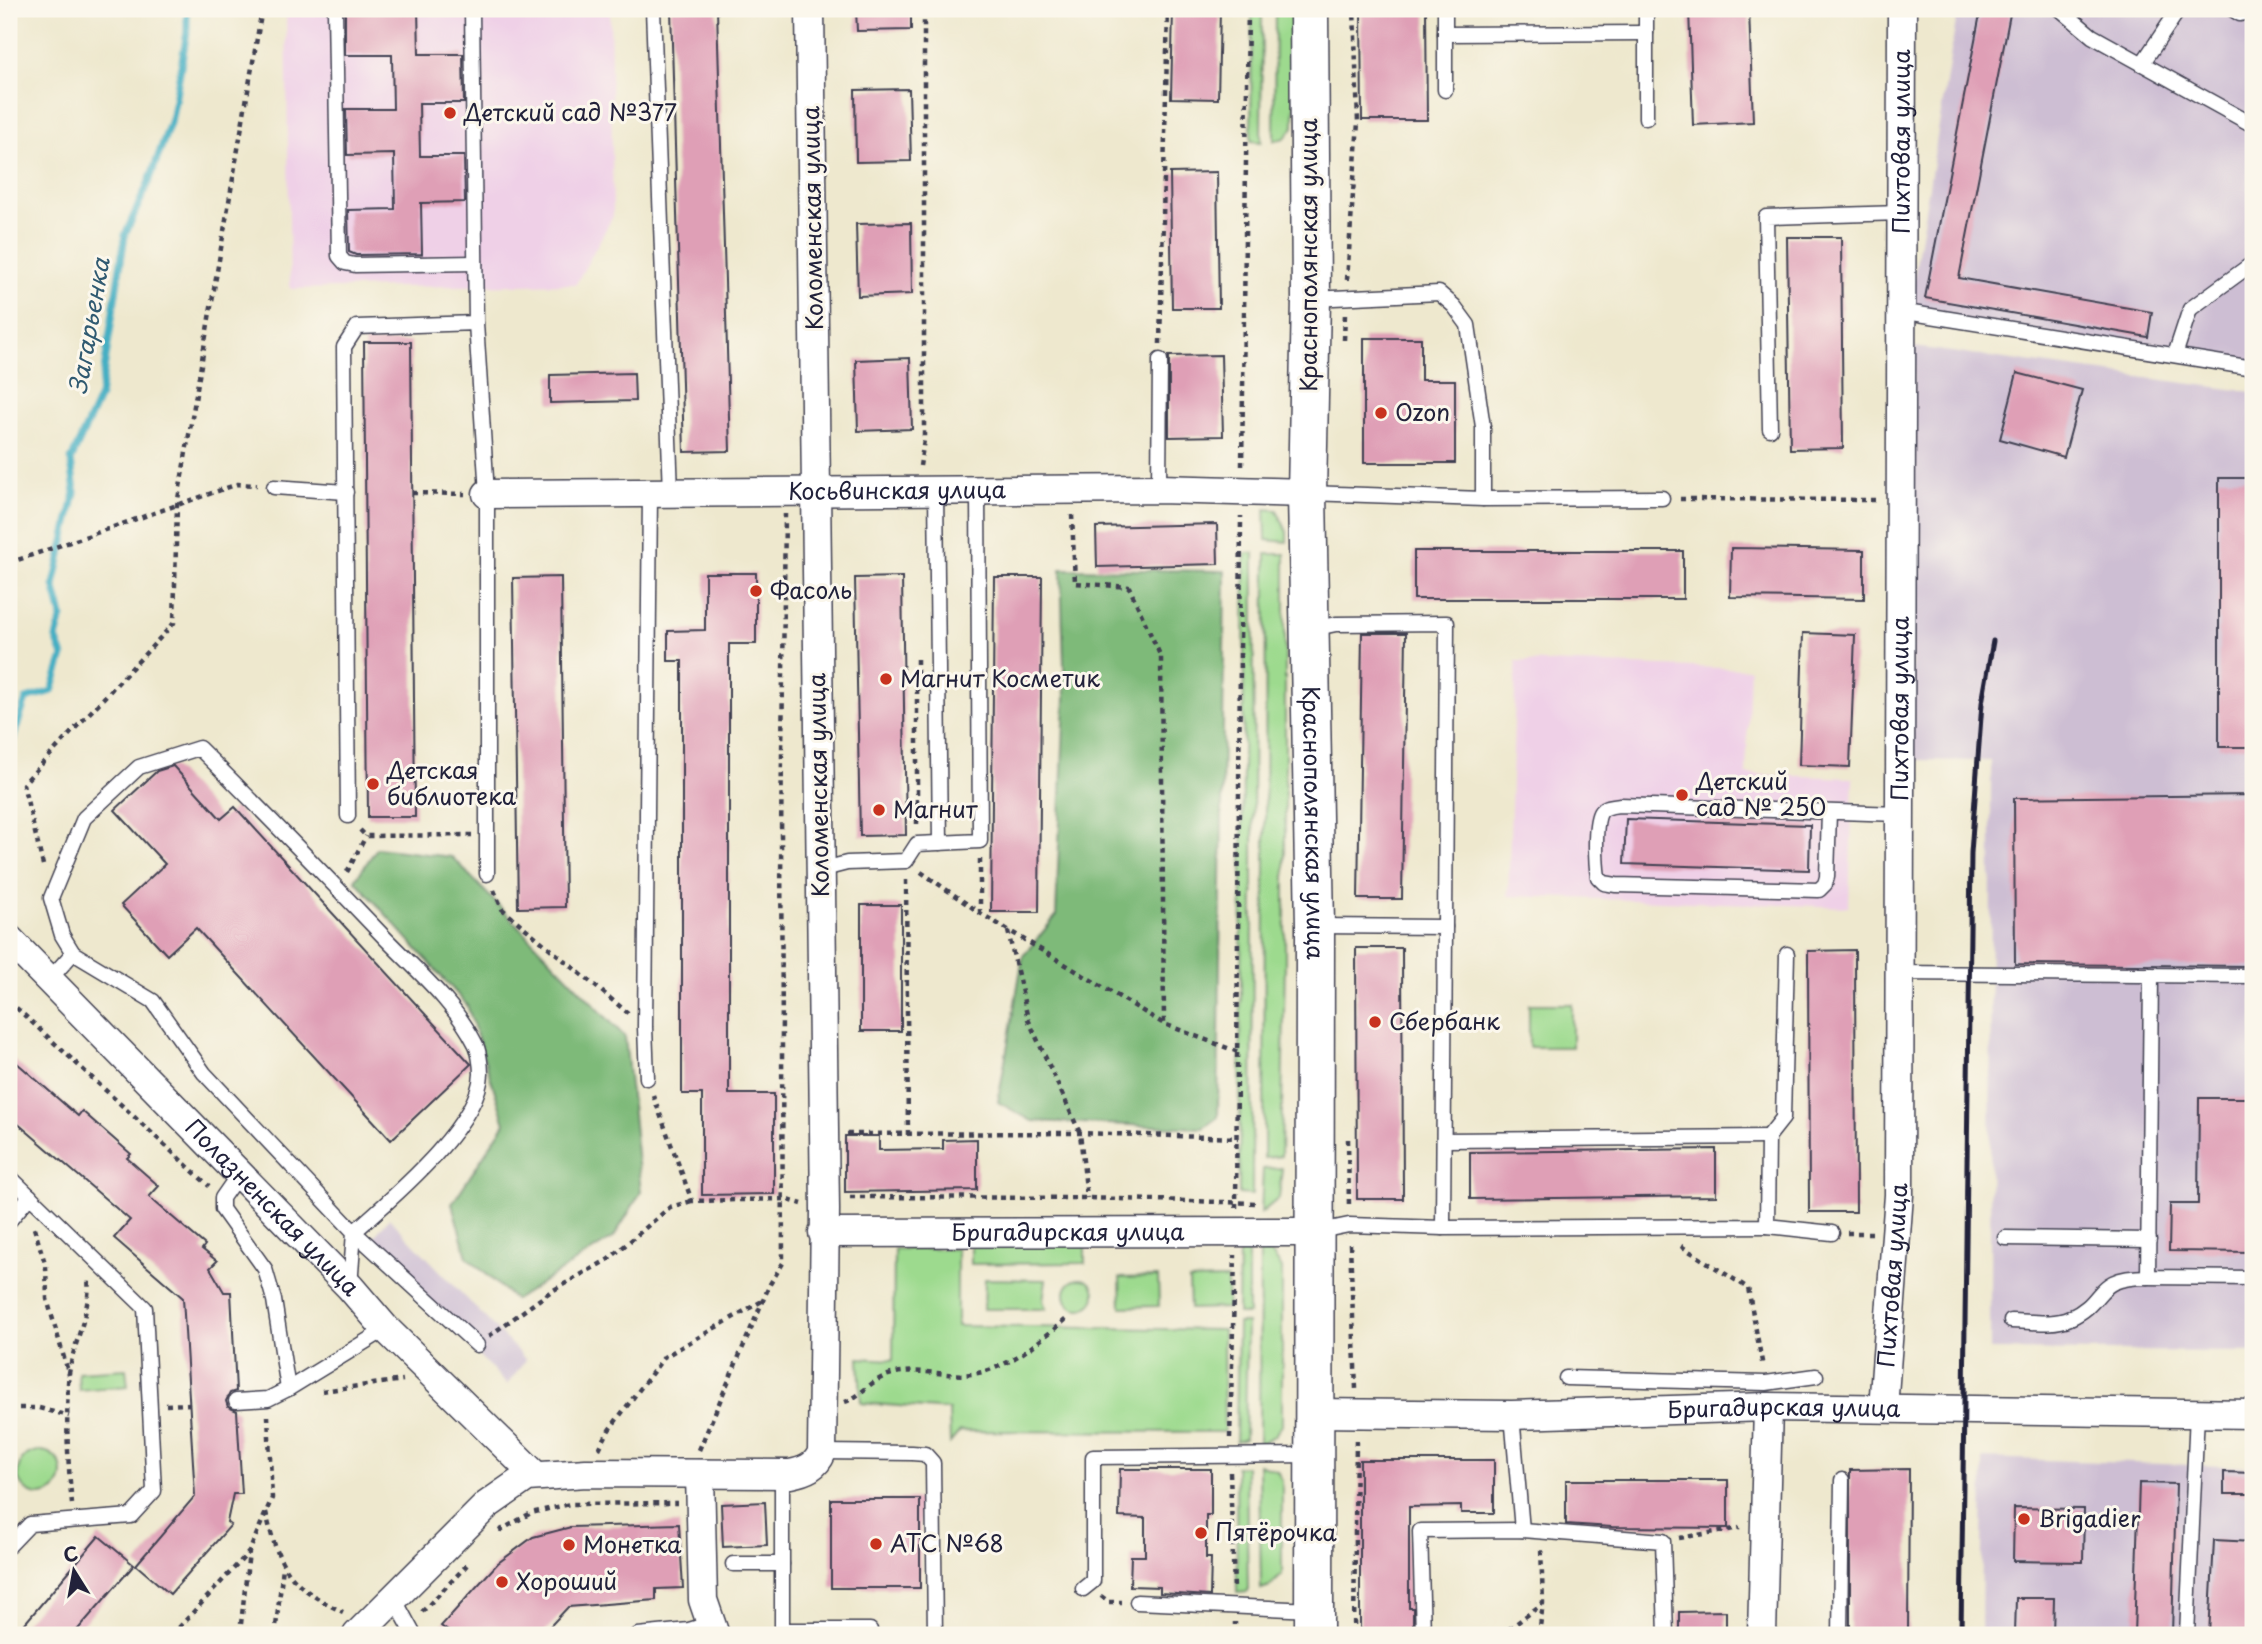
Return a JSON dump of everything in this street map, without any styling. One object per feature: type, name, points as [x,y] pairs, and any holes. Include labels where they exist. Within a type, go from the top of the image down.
[{"type":"main road","name":"Краснополянская улица","points":[[1309,9],[1311,299],[1307,493],[1315,926],[1314,1623]]},
{"type":"street","name":"Коломенская улица","points":[[810,9],[824,1221],[825,1409],[822,1452]]},
{"type":"street","name":"Пихтовая улица","points":[[1883,1408],[1896,1234],[1902,9]]},
{"type":"street","name":"Косьвинская улица","points":[[486,494],[1159,489],[1307,493]]},
{"type":"street","name":"Полазненская улица","points":[[9,939],[49,980],[230,1186],[349,1287],[386,1329],[535,1475]]},
{"type":"street","name":"Бригадирская улица","points":[[824,1221],[1313,1232]]},
{"type":"street","name":"Бригадирская улица","points":[[1314,1413],[1512,1415],[1767,1395],[1883,1408],[2253,1414]]},
{"type":"street","points":[[1762,1635],[1767,1395]]},
{"type":"street","points":[[363,1630],[487,1505],[535,1475],[782,1474],[806,1471],[819,1461],[822,1452]]},
{"type":"street","points":[[702,1474],[703,1600],[712,1629]]},
{"type":"lane","points":[[335,9],[339,256],[345,263],[355,265],[475,262]]},
{"type":"lane","points":[[472,9],[476,323],[486,494],[487,874]]},
{"type":"lane","points":[[647,1078],[645,1027],[660,493],[653,9]]},
{"type":"lane","points":[[1445,9],[1445,90]]},
{"type":"lane","points":[[1646,9],[1646,118]]},
{"type":"lane","points":[[2060,9],[2092,36],[2253,125]]},
{"type":"lane","points":[[2142,64],[2179,9]]},
{"type":"lane","points":[[2232,9],[2240,14],[2253,11]]},
{"type":"lane","points":[[1445,34],[1646,33]]},
{"type":"lane","points":[[1770,429],[1766,218],[1901,213]]},
{"type":"lane","points":[[2175,355],[2190,309],[2253,263]]},
{"type":"lane","points":[[1311,299],[1438,293],[1454,306],[1468,325],[1474,359],[1483,427],[1483,499]]},
{"type":"lane","points":[[1900,311],[2253,368]]},
{"type":"lane","points":[[348,816],[344,347],[357,327],[476,323]]},
{"type":"lane","points":[[1159,489],[1160,360]]},
{"type":"lane","points":[[274,487],[346,492]]},
{"type":"lane","points":[[926,491],[940,842]]},
{"type":"lane","points":[[820,870],[846,863],[906,861],[917,844],[979,841],[978,491]]},
{"type":"lane","points":[[1307,493],[1483,499],[1662,498]]},
{"type":"lane","points":[[1309,629],[1336,624],[1447,623],[1443,1228]]},
{"type":"lane","points":[[349,1287],[354,1232],[400,1191],[440,1149],[474,1105],[481,1074],[476,1045],[449,1005],[199,748],[139,767],[84,818],[51,898],[61,934],[73,953],[153,1001],[204,1073],[354,1232],[477,1345]]},
{"type":"lane","points":[[1829,812],[1827,877],[1819,890],[1616,885],[1604,883],[1598,877],[1600,813],[1607,807],[1620,804],[1899,814]]},
{"type":"lane","points":[[1315,926],[1445,927]]},
{"type":"lane","points":[[49,980],[73,953]]},
{"type":"lane","points":[[1767,1226],[1768,1137],[1783,1118],[1787,954]]},
{"type":"lane","points":[[1899,973],[2253,976]]},
{"type":"lane","points":[[2148,1278],[2151,975]]},
{"type":"lane","points":[[1444,1140],[1768,1137]]},
{"type":"lane","points":[[9,1176],[145,1308],[154,1491],[131,1516],[30,1524],[9,1546]]},
{"type":"lane","points":[[230,1186],[222,1209],[265,1269],[274,1300],[288,1389]]},
{"type":"lane","points":[[9,1221],[34,1200]]},
{"type":"lane","points":[[1313,1232],[1349,1225],[1443,1228],[1767,1226],[1832,1233]]},
{"type":"lane","points":[[2005,1238],[2149,1240]]},
{"type":"lane","points":[[2011,1321],[2063,1321],[2081,1311],[2112,1281],[2148,1278],[2253,1278]]},
{"type":"lane","points":[[236,1401],[268,1399],[386,1329]]},
{"type":"lane","points":[[1566,1378],[1767,1395],[1816,1376]]},
{"type":"lane","points":[[2188,1635],[2197,1413]]},
{"type":"lane","points":[[1512,1415],[1522,1531]]},
{"type":"lane","points":[[822,1452],[912,1452],[925,1454],[933,1463],[935,1635]]},
{"type":"lane","points":[[1086,1587],[1093,1581],[1093,1457],[1313,1455]]},
{"type":"lane","points":[[782,1474],[782,1632],[870,1630]]},
{"type":"lane","points":[[1840,1635],[1842,1480]]},
{"type":"lane","points":[[1423,1635],[1420,1531],[1522,1531],[1663,1541],[1666,1635]]},
{"type":"lane","points":[[733,1564],[782,1564]]},
{"type":"lane","points":[[395,1600],[412,1629]]},
{"type":"lane","points":[[1137,1602],[1314,1623]]},
{"type":"lane","points":[[638,1635],[712,1629]]},
{"type":"path","points":[[51,898],[23,784],[174,623],[177,505],[262,9]]},
{"type":"path","points":[[925,9],[926,491]]},
{"type":"path","points":[[1160,360],[1168,9]]},
{"type":"path","points":[[1242,477],[1248,9]]},
{"type":"path","points":[[9,563],[238,484]]},
{"type":"path","points":[[1070,490],[1075,583],[1129,587],[1161,657],[1164,1024]]},
{"type":"path","points":[[495,1534],[531,1513],[570,1504],[682,1503],[702,1474],[700,1449],[763,1300],[783,1263],[785,1199],[781,834],[785,492]]},
{"type":"path","points":[[412,493],[486,494]]},
{"type":"path","points":[[1662,498],[1900,500]]},
{"type":"path","points":[[1236,1215],[1241,507]]},
{"type":"path","points":[[916,654],[917,844]]},
{"type":"path","points":[[348,816],[366,836],[486,835]]},
{"type":"path","points":[[339,889],[366,836]]},
{"type":"path","points":[[979,841],[980,913]]},
{"type":"path","points":[[906,861],[980,913],[1164,1024],[1238,1052]]},
{"type":"path","points":[[906,861],[908,1135]]},
{"type":"path","points":[[487,874],[502,909],[645,1027]]},
{"type":"path","points":[[1008,930],[1028,1018],[1080,1133],[1087,1198]]},
{"type":"path","points":[[9,1001],[230,1186]]},
{"type":"path","points":[[647,1078],[692,1201]]},
{"type":"path","points":[[841,1134],[1080,1133],[1238,1138]]},
{"type":"path","points":[[477,1345],[550,1292],[609,1259],[670,1207],[692,1201],[785,1199],[824,1221],[840,1197],[1087,1198],[1255,1203]]},
{"type":"path","points":[[34,1200],[33,1222],[46,1266],[47,1299],[69,1377],[70,1418],[66,1446],[74,1520]]},
{"type":"path","points":[[1650,1227],[1748,1289],[1767,1395]]},
{"type":"path","points":[[1832,1233],[1896,1234]]},
{"type":"path","points":[[69,1377],[89,1294],[88,1250]]},
{"type":"path","points":[[586,1474],[609,1430],[664,1357],[763,1300]]},
{"type":"path","points":[[825,1409],[854,1399],[870,1382],[897,1373],[973,1374],[1019,1357],[1069,1317]]},
{"type":"path","points":[[318,1392],[433,1375]]},
{"type":"path","points":[[241,1625],[249,1552],[272,1498],[268,1399]]},
{"type":"path","points":[[9,1408],[39,1408],[70,1418]]},
{"type":"path","points":[[1354,1635],[1356,1412]]},
{"type":"path","points":[[266,1511],[275,1552],[283,1566],[310,1597],[363,1630]]},
{"type":"path","points":[[1663,1541],[1765,1524]]},
{"type":"path","points":[[1539,1635],[1543,1603],[1541,1532]]},
{"type":"path","points":[[172,1635],[249,1552]]},
{"type":"path","points":[[412,1629],[471,1561]]},
{"type":"path","points":[[275,1635],[283,1566]]},
{"type":"path","points":[[1086,1587],[1109,1602],[1137,1602]]},
{"type":"path","points":[[1501,1635],[1543,1603]]},
{"type":"shaded area","name":"Детский сад №377","points":[[286,9],[610,9],[613,216],[576,284],[290,289]]},
{"type":"shaded area","points":[[1958,9],[2253,9],[2253,362],[2150,343],[2142,355],[1917,318],[1911,296]]},
{"type":"shaded area","points":[[1914,347],[2253,392],[2253,1352],[1990,1350],[1991,761],[1911,760]]},
{"type":"shaded area","name":"Детский сад № 250","points":[[1516,661],[1750,669],[1746,774],[1853,778],[1849,907],[1508,896]]},
{"type":"shaded area","points":[[389,1218],[526,1360],[507,1385],[370,1242]]},
{"type":"shaded area","points":[[1983,1458],[2253,1467],[2253,1635],[1981,1635]]},
{"type":"green space","points":[[1252,9],[1262,9],[1261,142],[1251,141]]},
{"type":"green space","points":[[1275,9],[1296,9],[1294,126],[1285,138],[1274,141]]},
{"type":"green space","points":[[1265,509],[1277,510],[1287,532],[1287,542],[1266,540]]},
{"type":"green space","points":[[1245,553],[1254,553],[1252,1195],[1239,1194]]},
{"type":"green space","points":[[1266,554],[1285,554],[1285,964],[1281,1156],[1264,1158]]},
{"type":"green space","points":[[1061,569],[1225,571],[1218,1117],[1203,1128],[1032,1121],[998,1102],[1023,956],[1056,916],[1065,698]]},
{"type":"green space","points":[[377,848],[452,857],[625,1037],[641,1192],[614,1237],[515,1300],[467,1257],[452,1204],[505,1123],[467,1005],[355,880]]},
{"type":"green space","points":[[1529,1004],[1572,1004],[1572,1047],[1529,1047]]},
{"type":"green space","points":[[1282,1168],[1279,1198],[1261,1213],[1263,1169]]},
{"type":"green space","points":[[1085,1240],[1085,1263],[971,1264],[971,1241]]},
{"type":"green space","points":[[894,1249],[957,1249],[957,1326],[1223,1330],[1224,1432],[960,1431],[950,1443],[949,1410],[861,1403],[859,1358],[893,1360]]},
{"type":"green space","points":[[1260,1250],[1271,1253],[1282,1268],[1282,1425],[1274,1436],[1259,1444]]},
{"type":"green space","points":[[1239,1251],[1248,1251],[1248,1314],[1238,1314]]},
{"type":"green space","points":[[1158,1277],[1159,1306],[1121,1307],[1120,1278]]},
{"type":"green space","points":[[985,1279],[1046,1280],[1043,1300],[1046,1309],[984,1309]]},
{"type":"green space","points":[[1080,1279],[1091,1283],[1095,1294],[1091,1305],[1080,1309],[1069,1305],[1065,1294],[1069,1283]]},
{"type":"green space","points":[[1227,1279],[1228,1308],[1190,1309],[1189,1280]]},
{"type":"green space","points":[[1238,1323],[1247,1323],[1245,1439],[1236,1442]]},
{"type":"green space","points":[[126,1369],[128,1386],[79,1390],[78,1372]]},
{"type":"green space","points":[[40,1451],[56,1457],[62,1473],[56,1489],[40,1495],[24,1489],[18,1473],[24,1457]]},
{"type":"green space","points":[[1259,1464],[1277,1471],[1282,1481],[1282,1575],[1270,1586],[1261,1589]]},
{"type":"green space","points":[[1246,1466],[1248,1592],[1237,1593],[1236,1467]]},
{"type":"building","points":[[345,9],[418,9],[419,54],[463,54],[464,103],[419,103],[420,156],[464,156],[465,202],[421,203],[422,254],[356,255],[349,252],[348,210],[395,209],[394,154],[347,155],[346,109],[393,109],[392,55],[345,55]]},
{"type":"building","points":[[671,9],[717,9],[730,451],[684,452]]},
{"type":"building","points":[[856,9],[911,9],[911,30],[857,31]]},
{"type":"building","points":[[1173,9],[1220,9],[1218,99],[1171,98]]},
{"type":"building","points":[[1361,9],[1426,9],[1427,120],[1362,120]]},
{"type":"building","points":[[1689,9],[1749,9],[1753,122],[1693,125]]},
{"type":"building","points":[[1981,9],[2011,9],[1959,278],[2152,312],[2148,337],[1925,298]]},
{"type":"building","points":[[909,89],[911,161],[856,162],[855,90]]},
{"type":"building","points":[[1217,172],[1219,308],[1172,308],[1170,173]]},
{"type":"building","points":[[911,223],[912,294],[858,296],[856,224]]},
{"type":"building","points":[[1787,237],[1841,237],[1843,448],[1790,449]]},
{"type":"building","points":[[1364,338],[1421,338],[1421,380],[1455,380],[1455,463],[1364,463]]},
{"type":"building","points":[[364,342],[411,342],[415,817],[368,817]]},
{"type":"building","points":[[1221,355],[1223,436],[1169,437],[1169,356]]},
{"type":"building","points":[[910,358],[912,429],[858,431],[856,360]]},
{"type":"building","points":[[634,373],[635,401],[550,403],[550,375]]},
{"type":"building","points":[[2017,373],[2082,390],[2064,457],[2000,439]]},
{"type":"building","points":[[2219,478],[2253,478],[2253,747],[2219,747]]},
{"type":"building","points":[[1217,524],[1218,564],[1097,567],[1096,527]]},
{"type":"building","points":[[1731,548],[1864,550],[1864,599],[1730,597]]},
{"type":"building","points":[[1414,551],[1683,551],[1683,599],[1414,599]]},
{"type":"building","points":[[705,573],[756,573],[756,644],[729,644],[729,1094],[774,1094],[774,1194],[702,1195],[702,1094],[682,1094],[682,661],[668,661],[668,631],[705,630]]},
{"type":"building","points":[[561,577],[565,907],[518,908],[513,578]]},
{"type":"building","points":[[902,577],[906,835],[860,836],[855,578]]},
{"type":"building","points":[[994,577],[1042,577],[1039,912],[991,912]]},
{"type":"building","points":[[1362,633],[1406,633],[1402,899],[1358,899]]},
{"type":"building","points":[[1803,633],[1855,635],[1850,767],[1799,765]]},
{"type":"building","points":[[173,766],[221,819],[235,807],[471,1064],[391,1140],[196,928],[167,955],[121,905],[165,864],[115,810],[157,771]]},
{"type":"building","points":[[2253,795],[2253,966],[2015,964],[2014,798]]},
{"type":"building","points":[[1626,819],[1810,825],[1809,870],[1624,864]]},
{"type":"building","points":[[861,905],[901,905],[901,1031],[861,1031]]},
{"type":"building","points":[[1356,948],[1402,948],[1403,1199],[1357,1199]]},
{"type":"building","points":[[1855,950],[1856,1212],[1809,1212],[1808,951]]},
{"type":"building","points":[[9,1056],[78,1116],[82,1111],[131,1154],[127,1158],[159,1186],[149,1197],[205,1245],[202,1249],[217,1261],[210,1268],[224,1292],[231,1292],[236,1391],[230,1393],[226,1401],[228,1407],[237,1411],[242,1494],[233,1494],[227,1522],[231,1525],[170,1594],[136,1565],[195,1496],[183,1298],[114,1238],[130,1220],[9,1116]]},
{"type":"building","points":[[2199,1098],[2253,1098],[2253,1252],[2169,1251],[2170,1204],[2198,1204]]},
{"type":"building","points":[[845,1136],[879,1136],[879,1150],[943,1149],[943,1140],[977,1139],[977,1190],[845,1192]]},
{"type":"building","points":[[1716,1149],[1716,1196],[1470,1199],[1470,1152]]},
{"type":"building","points":[[1360,1460],[1494,1460],[1494,1513],[1461,1513],[1461,1506],[1409,1507],[1409,1608],[1413,1608],[1413,1635],[1360,1635]]},
{"type":"building","points":[[1120,1469],[1211,1469],[1211,1515],[1206,1515],[1206,1558],[1211,1558],[1210,1596],[1160,1593],[1160,1587],[1130,1586],[1131,1556],[1145,1556],[1145,1518],[1119,1517]]},
{"type":"building","points":[[1909,1469],[1908,1635],[1850,1635],[1850,1470]]},
{"type":"building","points":[[2224,1472],[2253,1473],[2253,1494],[2224,1494]]},
{"type":"building","points":[[1566,1480],[1728,1480],[1728,1528],[1566,1524]]},
{"type":"building","points":[[2139,1483],[2176,1484],[2172,1635],[2134,1635]]},
{"type":"building","name":"АТС №68","points":[[831,1499],[920,1499],[920,1588],[831,1588]]},
{"type":"building","points":[[765,1502],[767,1545],[723,1547],[721,1504]]},
{"type":"building","points":[[2014,1508],[2084,1509],[2083,1562],[2013,1561]]},
{"type":"building","points":[[679,1524],[683,1588],[656,1589],[656,1600],[568,1607],[542,1635],[453,1635],[441,1626],[498,1563],[533,1537],[571,1527]]},
{"type":"building","points":[[99,1536],[134,1565],[73,1635],[15,1635]]},
{"type":"building","points":[[2214,1540],[2253,1542],[2253,1635],[2209,1635]]},
{"type":"building","points":[[2016,1598],[2054,1598],[2053,1635],[2015,1635]]},
{"type":"building","points":[[1726,1611],[1726,1635],[1679,1635],[1679,1612]]},
{"type":"waterway","name":"Загарьенка","points":[[9,752],[26,699],[52,691],[63,656],[56,638],[62,616],[54,585],[75,493],[71,460],[100,396],[125,235],[150,179],[172,117],[187,32],[187,9]]},
{"type":"railway","points":[[1961,1635],[1971,853],[1982,703],[1993,641]]},
{"type":"place","name":"Детский сад №377","points":[[450,113]]},
{"type":"place","name":"Ozon","points":[[1381,413]]},
{"type":"place","name":"Фасоль","points":[[756,591]]},
{"type":"place","name":"Магнит Косметик","points":[[886,679]]},
{"type":"place","name":"Детская библиотека","points":[[373,784]]},
{"type":"place","name":"Детский сад № 250","points":[[1682,795]]},
{"type":"place","name":"Магнит","points":[[879,810]]},
{"type":"place","name":"Сбербанк","points":[[1375,1022]]},
{"type":"place","name":"Brigadier","points":[[2024,1519]]},
{"type":"place","name":"Пятёрочка","points":[[1201,1533]]},
{"type":"place","name":"АТС №68","points":[[876,1544]]},
{"type":"place","name":"Монетка","points":[[569,1545]]},
{"type":"place","name":"Хороший","points":[[502,1582]]}]
